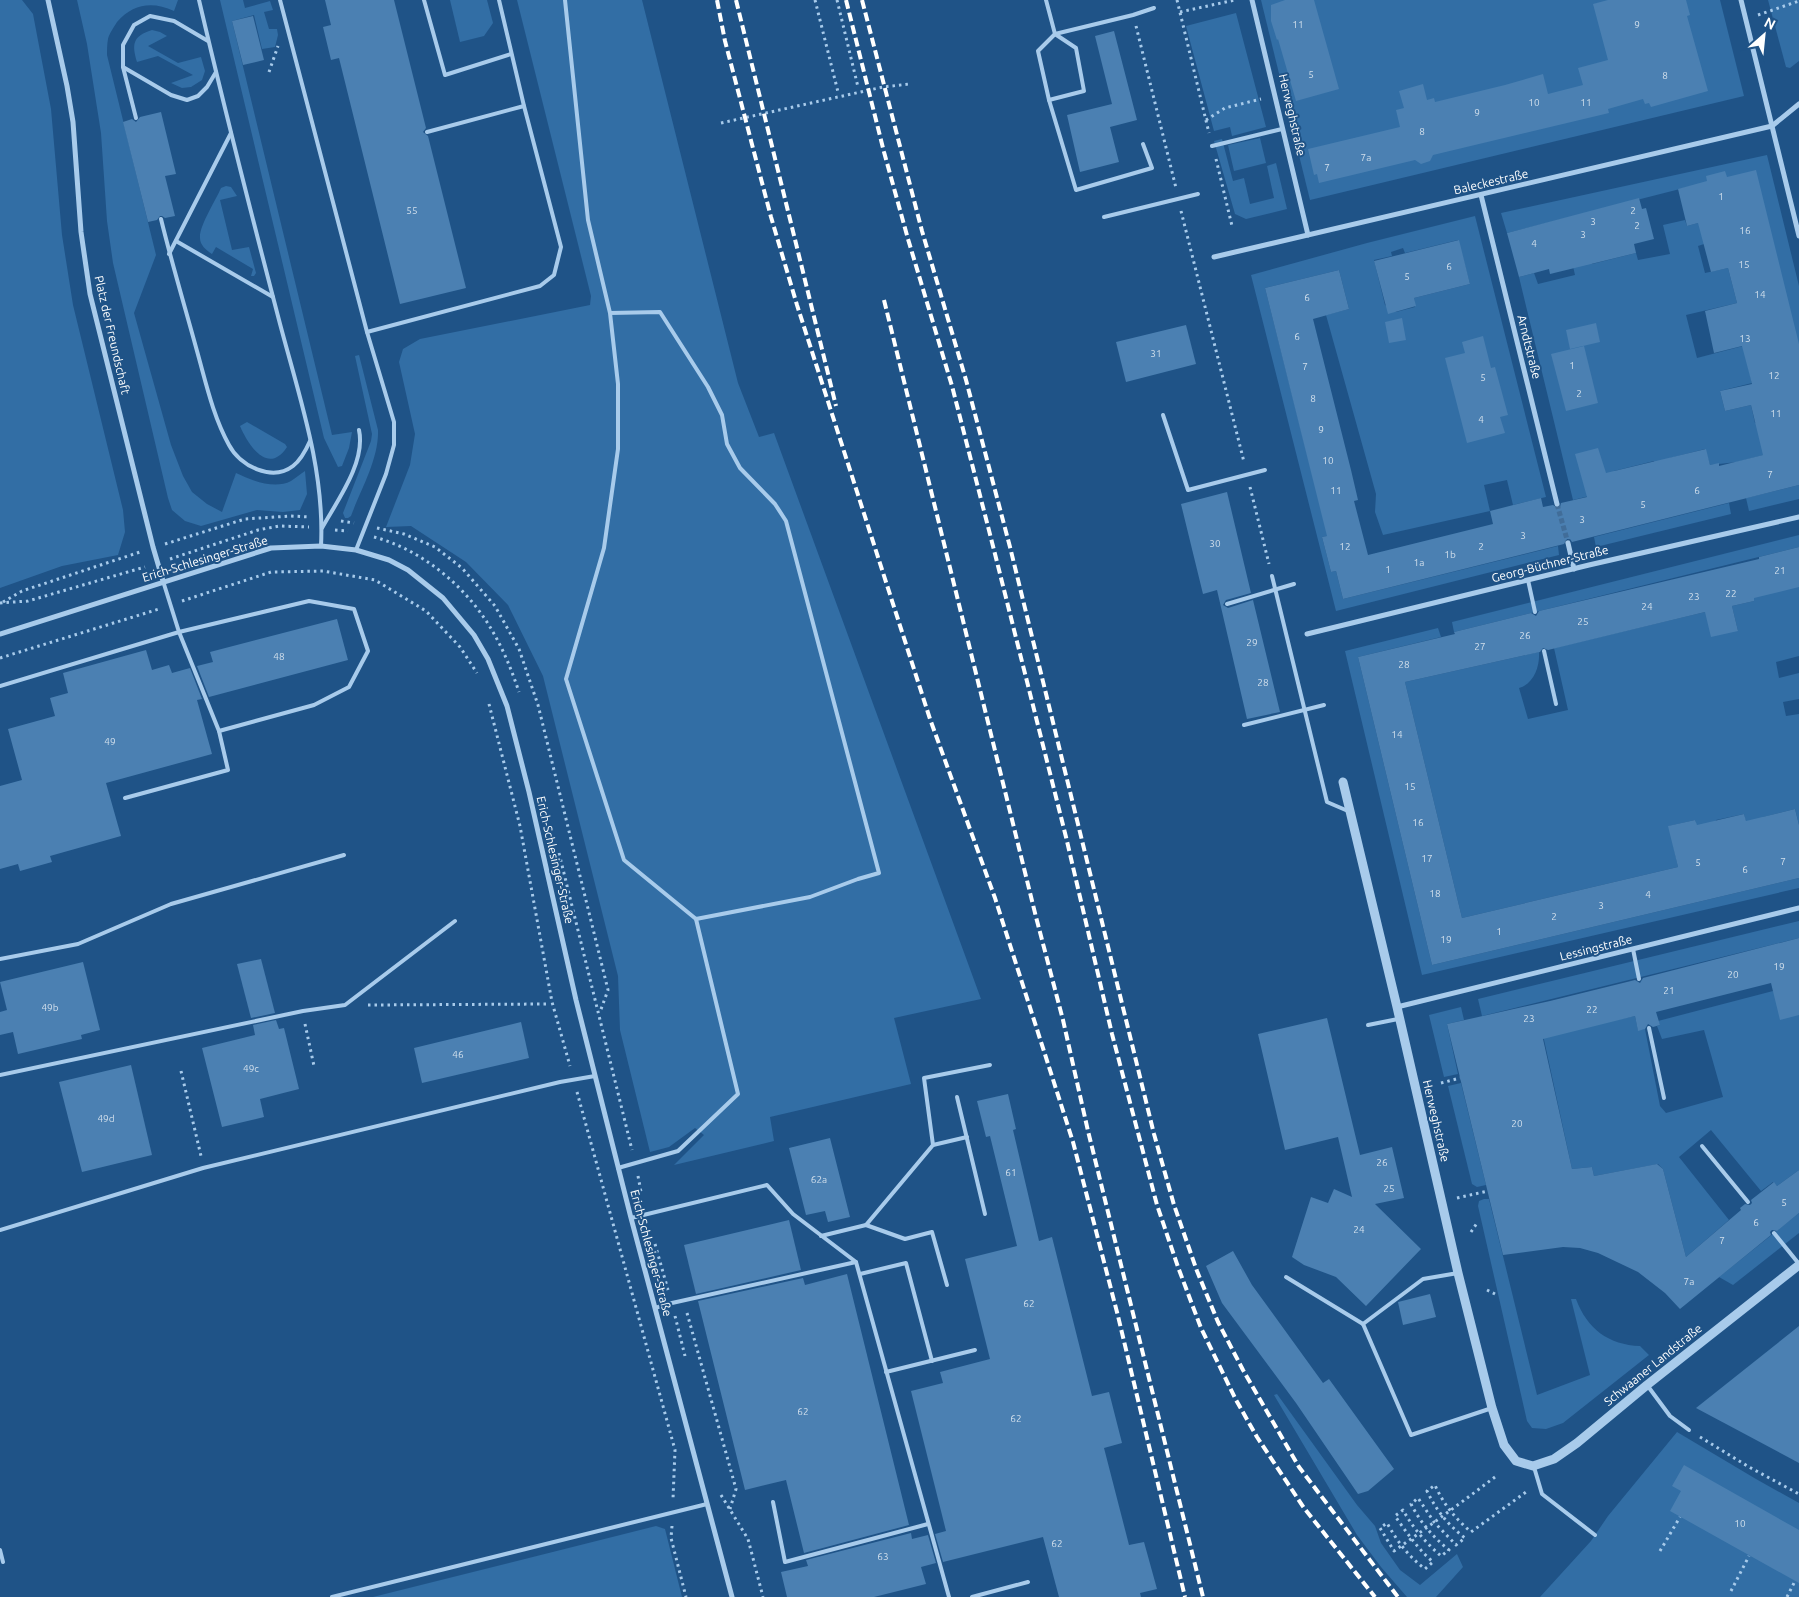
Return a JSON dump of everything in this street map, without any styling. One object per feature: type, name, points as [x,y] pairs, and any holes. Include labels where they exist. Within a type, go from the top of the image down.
[{"type":"street","name":"Platz der Freundschaft","points":[[48,0],[73,122],[81,232],[90,294],[153,548],[163,581]]},
{"type":"street","name":"Herweghstraße","points":[[1252,0],[1308,235]]},
{"type":"street","points":[[1741,0],[1799,236]]},
{"type":"street","points":[[1772,126],[1799,104]]},
{"type":"street","name":"Baleckestraße","points":[[1214,257],[1772,126]]},
{"type":"street","name":"Arndtstraße","points":[[1481,195],[1557,504]]},
{"type":"street","name":"Georg-Büchner-Straße","points":[[1307,634],[1799,517]]},
{"type":"street","points":[[1568,543],[1574,569]]},
{"type":"street","name":"Erich-Schlesinger-Straße","points":[[0,634],[271,548],[321,546],[356,550],[389,560],[408,570],[443,598],[474,635],[488,658],[507,706],[529,792],[576,1000],[618,1168],[732,1597]]},
{"type":"street","name":"Herweghstraße","points":[[1343,782],[1458,1273],[1492,1408],[1504,1445],[1516,1461],[1533,1466]]},
{"type":"street","name":"Lessingstraße","points":[[1397,1007],[1799,908]]},
{"type":"street","name":"Schwaaner Landstraße","points":[[1533,1466],[1554,1459],[1577,1443],[1799,1264]]},
{"type":"lane","points":[[198,0],[316,466],[322,528],[321,546]]},
{"type":"lane","points":[[280,0],[367,332],[394,422],[394,445],[386,474],[356,550]]},
{"type":"lane","points":[[424,0],[445,74],[511,54]]},
{"type":"lane","points":[[367,332],[540,286],[554,275],[561,247],[524,106],[499,0]]},
{"type":"lane","points":[[565,0],[588,220],[610,313],[618,384],[618,449],[604,548],[566,678],[624,860],[696,919],[738,1094],[678,1152],[618,1168]]},
{"type":"lane","points":[[1046,0],[1054,34],[1076,48],[1084,91],[1050,100]]},
{"type":"lane","points":[[1144,144],[1152,168],[1076,190],[1038,51],[1054,34],[1154,8]]},
{"type":"lane","points":[[136,118],[123,67],[123,45],[134,25],[150,16],[174,20],[208,41]]},
{"type":"lane","points":[[123,67],[171,95],[187,100],[198,96],[207,87],[216,72]]},
{"type":"lane","points":[[427,132],[524,106]]},
{"type":"lane","points":[[1212,146],[1282,129]]},
{"type":"lane","points":[[170,254],[231,133]]},
{"type":"lane","points":[[1104,217],[1198,194]]},
{"type":"lane","points":[[161,219],[214,412],[230,446],[241,460],[247,464],[259,471],[276,474],[293,466],[301,457],[310,441]]},
{"type":"lane","points":[[176,241],[273,297]]},
{"type":"lane","points":[[610,313],[660,312],[708,388],[722,415],[727,444],[740,468],[775,504],[786,521],[879,873],[810,897],[696,919]]},
{"type":"lane","points":[[1163,415],[1188,490],[1265,470]]},
{"type":"lane","points":[[322,528],[343,492],[360,452],[361,440],[359,430]]},
{"type":"lane","points":[[1272,576],[1327,802],[1350,811]]},
{"type":"lane","points":[[1528,580],[1535,612]]},
{"type":"lane","points":[[125,798],[228,770],[218,731],[179,632],[163,581]]},
{"type":"lane","points":[[1227,604],[1294,584]]},
{"type":"lane","points":[[0,686],[179,632],[309,601],[354,609],[368,651],[349,687],[314,705],[218,731]]},
{"type":"lane","points":[[1544,651],[1556,704]]},
{"type":"lane","points":[[1244,725],[1324,705]]},
{"type":"lane","points":[[0,959],[78,944],[171,904],[344,855]]},
{"type":"lane","points":[[0,1075],[302,1011],[345,1005],[455,921]]},
{"type":"lane","points":[[1633,949],[1639,979]]},
{"type":"lane","points":[[1368,1025],[1400,1019]]},
{"type":"lane","points":[[1649,1028],[1664,1098]]},
{"type":"lane","points":[[933,1145],[924,1078],[990,1065]]},
{"type":"lane","points":[[0,1230],[203,1168],[595,1076]]},
{"type":"lane","points":[[957,1097],[985,1214]]},
{"type":"lane","points":[[866,1225],[933,1145],[966,1137]]},
{"type":"lane","points":[[1702,1146],[1748,1202]]},
{"type":"lane","points":[[631,1218],[768,1186],[793,1214],[856,1262],[949,1597]]},
{"type":"lane","points":[[822,1236],[866,1225],[905,1239],[932,1232],[947,1285]]},
{"type":"lane","points":[[1774,1233],[1799,1264]]},
{"type":"lane","points":[[656,1308],[856,1262]]},
{"type":"lane","points":[[860,1274],[906,1263],[932,1361]]},
{"type":"lane","points":[[1363,1324],[1423,1279],[1458,1273]]},
{"type":"lane","points":[[1286,1277],[1363,1324],[1411,1435],[1492,1408]]},
{"type":"lane","points":[[886,1372],[975,1350]]},
{"type":"lane","points":[[1647,1385],[1670,1416],[1689,1430]]},
{"type":"lane","points":[[1533,1466],[1542,1494],[1595,1535]]},
{"type":"lane","points":[[773,1502],[784,1562],[928,1524]]},
{"type":"lane","points":[[332,1597],[707,1504]]},
{"type":"lane","points":[[0,1550],[3,1562]]},
{"type":"lane","points":[[972,1597],[1028,1582]]},
{"type":"path","points":[[815,0],[838,92]]},
{"type":"path","points":[[837,0],[858,86]]},
{"type":"path","points":[[1178,0],[1232,226]]},
{"type":"path","points":[[1180,12],[1234,0]]},
{"type":"path","points":[[1745,18],[1768,12],[1799,0]]},
{"type":"path","points":[[1133,15],[1272,576]]},
{"type":"path","points":[[721,122],[884,87],[908,84]]},
{"type":"path","points":[[1206,120],[1225,108],[1275,96]]},
{"type":"path","points":[[0,603],[22,591],[245,519],[291,516],[321,518]]},
{"type":"path","points":[[328,518],[404,534],[435,547],[462,568],[495,606],[519,649],[538,705],[608,990],[600,1013]]},
{"type":"path","points":[[0,603],[28,601],[158,563],[258,530],[279,526]]},
{"type":"path","points":[[0,658],[271,572],[323,571],[375,580],[426,611],[460,647],[480,678]]},
{"type":"path","points":[[487,696],[520,826],[552,1002],[675,1450],[671,1538],[686,1597]]},
{"type":"path","points":[[345,1005],[548,1004]]},
{"type":"path","points":[[302,1011],[314,1066]]},
{"type":"path","points":[[181,1071],[203,1168]]},
{"type":"path","points":[[1441,1083],[1460,1078]]},
{"type":"path","points":[[1442,1201],[1488,1191]]},
{"type":"path","points":[[1471,1232],[1478,1223]]},
{"type":"path","points":[[1487,1290],[1495,1294]]},
{"type":"path","points":[[672,1303],[686,1361]]},
{"type":"path","points":[[672,1303],[688,1314],[736,1488],[730,1509]]},
{"type":"path","points":[[1689,1430],[1749,1467],[1799,1494]]},
{"type":"path","points":[[1495,1477],[1450,1511],[1442,1517],[1434,1522],[1426,1528],[1419,1533],[1411,1539],[1401,1546],[1394,1551],[1380,1528],[1387,1523],[1401,1546],[1424,1569],[1433,1562],[1411,1539],[1395,1516],[1403,1510],[1419,1533],[1441,1556],[1449,1550],[1426,1528],[1411,1504],[1418,1498],[1434,1522],[1456,1545],[1465,1538],[1452,1528],[1442,1517],[1433,1505],[1427,1492],[1434,1486],[1450,1511],[1471,1532],[1526,1492]]},
{"type":"path","points":[[720,1494],[748,1539],[763,1597]]},
{"type":"path","points":[[1660,1551],[1680,1517]]},
{"type":"path","points":[[1731,1591],[1749,1556]]},
{"type":"path","points":[[1787,1597],[1795,1581]]},
{"type":"shaded area","points":[[0,0],[22,0],[33,14],[51,109],[62,235],[73,305],[123,510],[125,532],[118,555],[62,566],[0,588]]},
{"type":"shaded area","points":[[77,0],[178,0],[174,11],[151,5],[136,8],[123,16],[109,35],[107,55],[156,255],[134,313],[171,445],[183,476],[192,492],[207,504],[222,512],[236,473],[263,483],[277,485],[291,481],[305,471],[307,494],[300,510],[283,512],[257,510],[201,526],[185,521],[172,510],[113,263],[107,221],[101,133],[87,44]]},
{"type":"shaded area","points":[[220,0],[243,0],[245,8],[270,1],[273,10],[264,12],[269,29],[277,29],[278,35],[275,47],[262,49],[254,15],[232,21],[332,435],[352,432],[349,448],[342,466],[338,467],[324,438]]},
{"type":"shaded area","points":[[450,0],[487,0],[493,23],[484,36],[460,42]]},
{"type":"shaded area","points":[[517,0],[642,0],[738,383],[759,437],[774,433],[981,999],[894,1018],[911,1084],[770,1117],[774,1141],[674,1165],[704,1135],[695,1128],[669,1147],[650,1152],[620,1030],[618,976],[543,676],[508,605],[466,562],[411,526],[386,527],[410,465],[415,434],[399,362],[403,349],[420,339],[590,305],[591,296]]},
{"type":"shaded area","points":[[1261,0],[1720,0],[1744,96],[1310,200]]},
{"type":"shaded area","points":[[1768,0],[1799,0],[1799,61],[1790,68],[1786,67]]},
{"type":"shaded area","points":[[1236,13],[1266,127],[1232,136],[1230,127],[1214,131],[1186,26]]},
{"type":"shaded area","points":[[152,30],[167,36],[148,46],[178,63],[201,57],[205,71],[202,80],[191,87],[182,88],[171,83],[193,75],[158,56],[137,62],[134,51],[135,42],[145,32]]},
{"type":"shaded area","points":[[1260,138],[1266,163],[1234,171],[1228,145]]},
{"type":"shaded area","points":[[1222,139],[1233,181],[1244,178],[1250,204],[1274,198],[1267,166],[1276,163],[1287,209],[1246,219],[1235,214],[1214,141]]},
{"type":"shaded area","points":[[1767,155],[1799,286],[1799,345],[1727,177],[1507,233],[1501,213]]},
{"type":"shaded area","points":[[231,187],[237,196],[220,200],[232,250],[249,247],[256,273],[254,276],[251,276],[253,269],[216,247],[212,254],[200,241],[200,233],[205,220],[221,188]]},
{"type":"shaded area","points":[[1475,216],[1546,497],[1513,505],[1507,480],[1484,485],[1490,511],[1383,535],[1375,512],[1376,494],[1326,315],[1349,309],[1339,270],[1265,288],[1328,536],[1322,537],[1331,572],[1336,571],[1343,599],[1558,546],[1559,555],[1336,611],[1251,275]],"holes":[[[1458,240],[1470,284],[1414,298],[1415,307],[1396,312],[1385,305],[1374,260],[1392,256],[1391,252],[1403,248],[1405,253]]]},
{"type":"shaded area","points":[[1685,220],[1687,226],[1705,221],[1704,244],[1698,246],[1705,273],[1728,268],[1737,303],[1686,315],[1697,358],[1743,346],[1752,383],[1720,391],[1725,411],[1751,405],[1755,423],[1765,420],[1771,453],[1737,462],[1710,465],[1705,449],[1670,458],[1659,479],[1654,461],[1614,471],[1618,489],[1573,500],[1519,277],[1534,273],[1538,284],[1575,275],[1572,262],[1589,255],[1592,264],[1636,253],[1638,260],[1670,254],[1663,225]]},
{"type":"shaded area","points":[[359,355],[378,430],[378,441],[373,463],[351,516],[345,518],[343,513],[372,434],[355,356]]},
{"type":"shaded area","points":[[247,422],[287,447],[280,455],[273,459],[259,454],[253,449],[240,426]]},
{"type":"shaded area","points":[[1799,485],[1799,499],[1749,511],[1746,498]]},
{"type":"shaded area","points":[[1729,503],[1731,514],[1596,547],[1594,537]]},
{"type":"shaded area","points":[[1799,535],[1799,547],[1454,632],[1452,622]]},
{"type":"shaded area","points":[[1750,585],[1799,587],[1799,656],[1776,662],[1779,678],[1799,673],[1799,699],[1783,702],[1786,716],[1799,714],[1799,825],[1795,809],[1763,817],[1752,847],[1744,814],[1716,820],[1704,857],[1695,820],[1669,826],[1678,867],[1462,918],[1405,682],[1539,652],[1535,674],[1529,683],[1519,688],[1528,719],[1568,710],[1554,648],[1705,612],[1738,631],[1732,606],[1754,601]]},
{"type":"shaded area","points":[[1438,628],[1441,637],[1358,657],[1432,965],[1799,878],[1799,888],[1422,975],[1345,651]]},
{"type":"shaded area","points":[[1799,921],[1799,938],[1482,1016],[1478,999]]},
{"type":"shaded area","points":[[1773,991],[1799,1015],[1799,1170],[1777,1186],[1773,1182],[1761,1191],[1711,1130],[1679,1157],[1729,1220],[1686,1257],[1663,1169],[1658,1164],[1594,1176],[1592,1167],[1572,1169],[1543,1035],[1635,1016],[1638,1030],[1645,1029],[1660,1106],[1666,1113],[1723,1097],[1704,1030],[1662,1039],[1657,1026],[1660,1025],[1658,1021]]},
{"type":"shaded area","points":[[1461,1007],[1464,1020],[1447,1024],[1458,1074],[1444,1077],[1429,1015]]},
{"type":"shaded area","points":[[1461,1083],[1486,1185],[1477,1187],[1472,1184],[1448,1086]]},
{"type":"shaded area","points":[[1489,1199],[1537,1395],[1590,1375],[1571,1299],[1576,1299],[1586,1319],[1600,1333],[1618,1342],[1640,1346],[1649,1355],[1563,1423],[1546,1429],[1532,1428],[1527,1421],[1478,1206],[1479,1201]]},
{"type":"shaded area","points":[[1799,1213],[1799,1233],[1733,1285],[1719,1277]]},
{"type":"shaded area","points":[[1277,1394],[1357,1505],[1375,1526],[1381,1543],[1400,1570],[1420,1585],[1457,1554],[1463,1567],[1436,1597],[1407,1597],[1381,1567],[1357,1535],[1274,1395]]},
{"type":"shaded area","points":[[1677,1432],[1799,1503],[1799,1597],[1540,1597],[1591,1541],[1608,1516]]},
{"type":"shaded area","points":[[656,1526],[665,1529],[682,1597],[373,1597]]},
{"type":"building","points":[[325,0],[394,0],[426,128],[423,132],[428,136],[466,288],[400,304],[339,58],[331,60],[323,27],[331,25]]},
{"type":"building","points":[[1285,0],[1314,0],[1339,89],[1296,101],[1271,21],[1271,5]]},
{"type":"building","points":[[1608,0],[1686,0],[1690,15],[1687,16],[1708,91],[1651,107],[1649,103],[1645,104],[1643,99],[1608,109],[1609,113],[1433,155],[1430,161],[1421,164],[1415,160],[1319,183],[1317,174],[1314,175],[1308,149],[1400,127],[1396,110],[1404,108],[1399,91],[1423,84],[1427,100],[1434,98],[1435,102],[1543,74],[1548,94],[1583,85],[1578,68],[1608,60],[1593,4]]},
{"type":"building","points":[[253,16],[264,60],[243,65],[232,21]]},
{"type":"building","points":[[1114,31],[1137,120],[1110,127],[1119,162],[1080,172],[1067,115],[1112,104],[1095,36]]},
{"type":"building","points":[[161,112],[176,174],[165,176],[175,216],[165,218],[160,216],[157,220],[148,222],[123,122],[132,119],[136,122],[140,117]]},
{"type":"building","points":[[1756,170],[1799,344],[1799,485],[1572,542],[1570,539],[1567,539],[1564,544],[1343,599],[1336,571],[1331,572],[1322,537],[1327,536],[1265,288],[1339,270],[1349,309],[1313,319],[1358,500],[1354,501],[1368,555],[1493,524],[1490,511],[1541,498],[1543,507],[1553,505],[1558,508],[1561,503],[1587,497],[1575,454],[1598,448],[1606,473],[1706,449],[1710,465],[1719,463],[1719,466],[1763,455],[1751,405],[1725,411],[1720,391],[1752,384],[1742,346],[1714,353],[1705,311],[1737,303],[1728,268],[1711,272],[1698,223],[1687,226],[1678,189],[1707,181],[1706,176],[1725,171],[1727,177]]},
{"type":"building","points":[[1639,198],[1642,209],[1646,208],[1654,239],[1634,244],[1636,253],[1550,274],[1549,269],[1519,277],[1507,233]]},
{"type":"building","points":[[1459,240],[1470,284],[1414,298],[1416,306],[1388,314],[1374,261]]},
{"type":"building","points":[[1402,318],[1406,340],[1389,343],[1385,322]]},
{"type":"building","points":[[1596,323],[1600,342],[1570,349],[1566,330]]},
{"type":"building","points":[[1186,325],[1196,364],[1126,382],[1116,342]]},
{"type":"building","points":[[1483,336],[1491,368],[1495,367],[1508,415],[1500,417],[1505,433],[1467,443],[1445,358],[1465,353],[1462,342]]},
{"type":"building","points":[[1584,346],[1598,403],[1566,411],[1551,354]]},
{"type":"building","points":[[1227,492],[1251,593],[1226,600],[1223,605],[1228,608],[1253,600],[1280,712],[1247,719],[1217,590],[1203,594],[1181,504]]},
{"type":"building","points":[[1799,547],[1799,587],[1754,598],[1754,601],[1732,606],[1738,631],[1711,637],[1705,612],[1548,650],[1543,648],[1540,652],[1405,682],[1462,918],[1678,867],[1668,826],[1695,820],[1697,825],[1744,814],[1746,821],[1795,809],[1799,825],[1799,878],[1432,965],[1358,657],[1455,634],[1454,632],[1531,613],[1536,616],[1539,611],[1759,559],[1759,557]]},
{"type":"building","points":[[337,619],[348,660],[209,697],[197,666],[213,662],[210,652]]},
{"type":"building","points":[[146,650],[152,670],[169,665],[172,673],[190,668],[202,699],[197,700],[212,754],[106,783],[121,836],[50,856],[52,862],[20,871],[18,864],[0,869],[0,786],[22,780],[8,729],[55,716],[50,698],[68,693],[63,673]]},
{"type":"building","points":[[1799,938],[1799,1015],[1780,1020],[1771,983],[1656,1012],[1660,1025],[1653,1027],[1648,1024],[1645,1029],[1638,1031],[1635,1016],[1543,1039],[1572,1169],[1592,1167],[1594,1176],[1657,1164],[1663,1169],[1686,1257],[1741,1210],[1740,1208],[1745,1204],[1750,1205],[1752,1203],[1751,1200],[1774,1182],[1777,1186],[1799,1170],[1799,1213],[1777,1231],[1772,1230],[1770,1232],[1771,1235],[1680,1309],[1665,1293],[1638,1272],[1598,1253],[1580,1248],[1563,1247],[1503,1255],[1447,1024],[1635,980],[1640,983],[1643,978]]},
{"type":"building","points":[[261,959],[275,1013],[251,1018],[237,964]]},
{"type":"building","points":[[83,962],[100,1030],[81,1035],[82,1039],[18,1054],[13,1032],[0,1035],[0,1012],[7,1010],[0,982]]},
{"type":"building","points":[[1327,1018],[1360,1155],[1392,1147],[1404,1198],[1375,1204],[1421,1249],[1366,1306],[1336,1277],[1304,1265],[1292,1257],[1311,1197],[1328,1203],[1334,1189],[1352,1197],[1338,1137],[1285,1150],[1258,1034]]},
{"type":"building","points":[[276,1020],[279,1029],[284,1028],[299,1089],[260,1099],[264,1117],[222,1127],[202,1048],[255,1035],[253,1025]]},
{"type":"building","points":[[521,1022],[529,1058],[422,1083],[414,1048]]},
{"type":"building","points":[[131,1065],[152,1155],[82,1172],[59,1082]]},
{"type":"building","points":[[1008,1094],[1016,1129],[1013,1130],[1039,1241],[1052,1237],[1092,1396],[1109,1392],[1122,1443],[1104,1448],[1129,1545],[1144,1542],[1157,1589],[1140,1593],[1141,1597],[1059,1597],[1043,1537],[943,1562],[935,1534],[946,1531],[911,1391],[943,1383],[940,1372],[990,1359],[965,1259],[1017,1246],[990,1136],[986,1137],[977,1101]]},
{"type":"building","points":[[830,1138],[850,1217],[828,1222],[825,1211],[806,1215],[789,1148]]},
{"type":"building","points":[[789,1220],[801,1270],[696,1294],[684,1245]]},
{"type":"building","points":[[1233,1251],[1252,1285],[1323,1383],[1329,1379],[1394,1469],[1368,1491],[1358,1494],[1296,1403],[1222,1303],[1206,1266]]},
{"type":"building","points":[[847,1274],[909,1525],[804,1553],[786,1480],[745,1490],[698,1301],[803,1278],[805,1285]]},
{"type":"building","points":[[1430,1294],[1436,1317],[1403,1325],[1398,1302]]},
{"type":"building","points":[[1799,1326],[1799,1463],[1696,1408]]},
{"type":"building","points":[[1684,1465],[1799,1530],[1799,1583],[1670,1511],[1681,1491],[1672,1486]]},
{"type":"building","points":[[911,1533],[912,1539],[928,1535],[936,1563],[921,1567],[926,1584],[874,1597],[787,1597],[781,1572],[808,1566],[806,1560]]},
{"type":"tunnel","points":[[1557,504],[1568,543]]},
{"type":"railway","points":[[717,0],[725,41],[771,217],[797,305],[930,719],[995,898],[1073,1142],[1118,1316],[1185,1597]]},
{"type":"railway","points":[[736,0],[836,406]]},
{"type":"railway","points":[[846,0],[884,152],[952,386],[1066,837],[1112,1034],[1157,1205],[1201,1328],[1236,1400],[1257,1437],[1304,1508],[1375,1597]]},
{"type":"railway","points":[[862,0],[922,231],[966,380],[1010,547],[1154,1134],[1174,1205],[1197,1271],[1218,1322],[1243,1370],[1299,1467],[1398,1597]]},
{"type":"railway","points":[[884,300],[1063,1020],[1088,1131],[1203,1597]]}]
